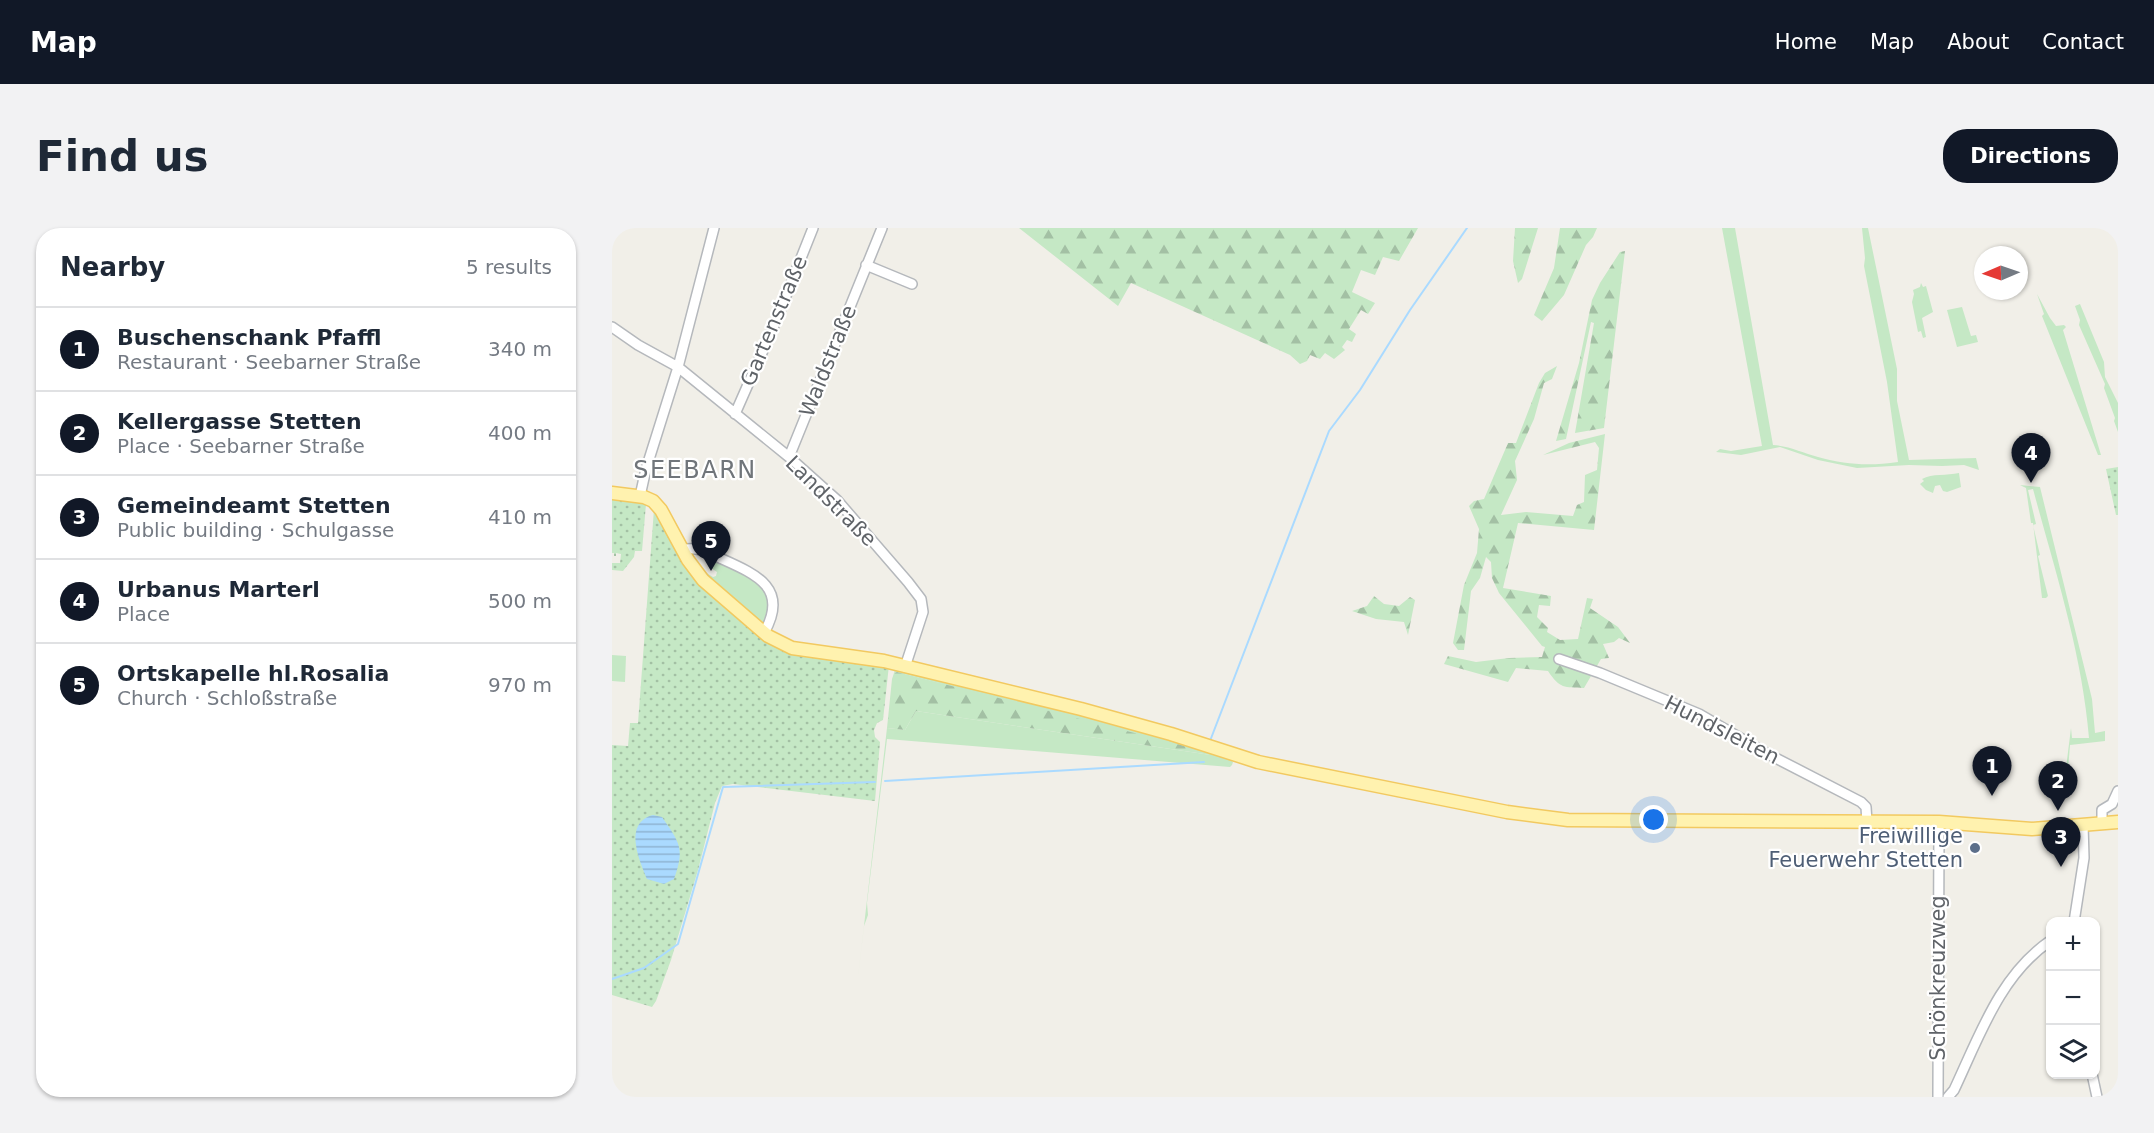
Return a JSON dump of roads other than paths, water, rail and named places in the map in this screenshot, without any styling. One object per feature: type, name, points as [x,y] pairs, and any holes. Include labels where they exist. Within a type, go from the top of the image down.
[{"type":"main road","points":[[612,493],[640,496],[658,505],[682,550],[703,580],[764,633],[792,648],[861,657],[905,666],[1081,709],[1171,734],[1258,762],[1530,816],[1580,821],[1939,822],[2023,829],[2118,822]]},
{"type":"street","points":[[640,496],[646,469],[678,367],[714,228]]},
{"type":"street","name":"Gartenstraße","points":[[735,414],[776,321],[813,228]]},
{"type":"street","name":"Waldstraße","points":[[789,457],[882,228]]},
{"type":"street","points":[[866,265],[912,284]]},
{"type":"street","name":"Landstraße","points":[[612,327],[638,345],[678,367],[789,457],[837,500],[918,594],[922,603],[922,616],[905,666]]},
{"type":"street","points":[[682,550],[692,548],[703,551],[745,569],[764,581],[770,589],[773,600],[770,622],[764,633]]},
{"type":"street","name":"Hundsleiten","points":[[1559,659],[1600,673],[1699,714],[1766,753],[1862,802],[1866,807],[1867,822]]},
{"type":"street","points":[[2102,824],[2102,810],[2112,804],[2118,791]]},
{"type":"street","name":"Schönkreuzweg","points":[[1938,1097],[1939,822]]},
{"type":"street","points":[[2075,917],[2084,858],[2083,825]]},
{"type":"street","points":[[1948,1097],[1954,1090],[1997,999],[2034,952],[2046,944]]},
{"type":"street","points":[[2093,1079],[2097,1097]]},
{"type":"water","points":[[653,815],[662,817],[679,846],[679,860],[674,879],[664,884],[647,879],[637,852],[638,826],[644,819]]},
{"type":"waterway","points":[[1210,741],[1329,431],[1360,390],[1410,310],[1467,228]]},
{"type":"waterway","points":[[885,781],[1204,762]]},
{"type":"waterway","points":[[612,979],[644,968],[678,944],[723,787],[875,782]]},
{"type":"place","name":"Urbanus Marterl","points":[[2031,483]]},
{"type":"place","name":"Ortskapelle hl.Rosalia","points":[[711,571]]},
{"type":"place","name":"Buschenschank Pfaffl","points":[[1992,796]]},
{"type":"place","name":"Kellergasse Stetten","points":[[2058,811]]},
{"type":"place","name":"Freiwillige Feuerwehr Stetten","points":[[1975,848]]},
{"type":"place","name":"Gemeindeamt Stetten","points":[[2061,867]]},
{"type":"district","name":"SEEBARN","points":[[695,470]]}]
